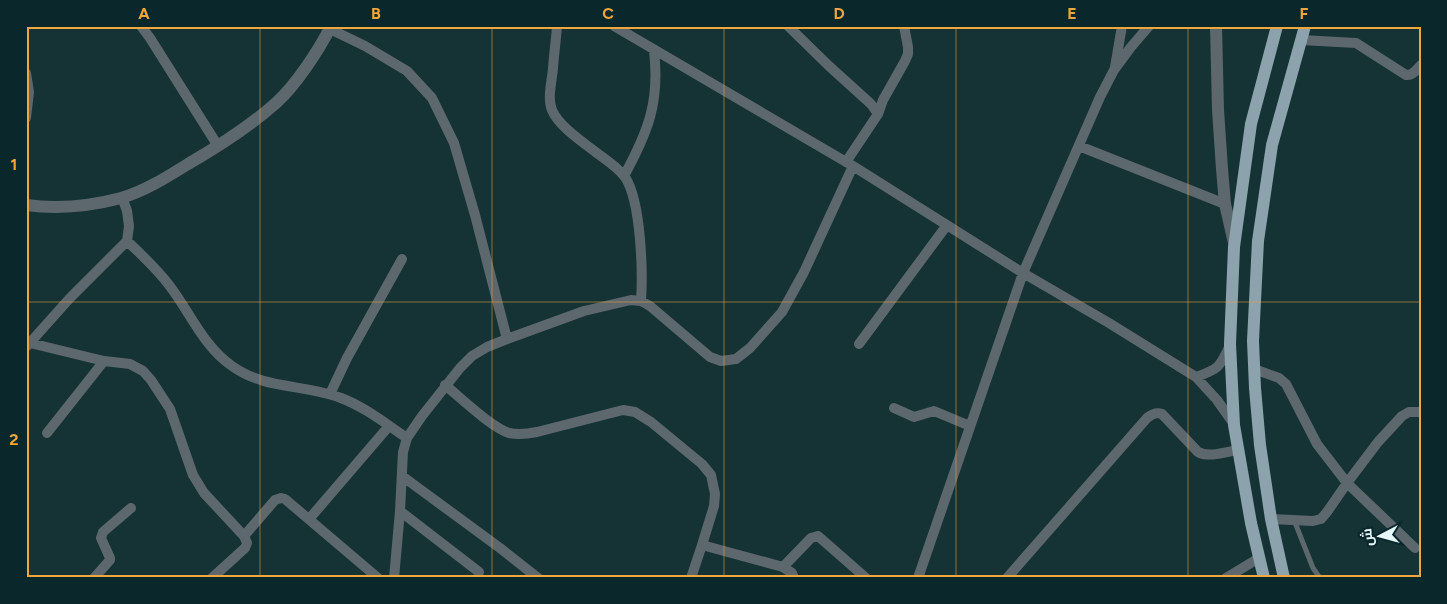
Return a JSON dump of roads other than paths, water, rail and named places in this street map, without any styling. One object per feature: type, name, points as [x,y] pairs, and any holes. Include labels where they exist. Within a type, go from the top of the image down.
[{"type":"main road","points":[[1264,578],[1251,523],[1234,425],[1230,344],[1234,247],[1251,124],[1277,26]]},
{"type":"main road","points":[[1284,578],[1271,519],[1260,445],[1253,341],[1258,241],[1272,145],[1305,26]]},
{"type":"street","points":[[140,26],[150,38],[218,146]]},
{"type":"street","points":[[557,26],[550,92],[552,110],[557,119],[624,176],[630,187],[635,201],[642,274],[641,301]]},
{"type":"street","points":[[614,26],[850,164],[1023,273],[1109,322],[1196,377],[1217,400],[1234,425]]},
{"type":"street","points":[[788,26],[871,104],[878,114]]},
{"type":"street","points":[[394,578],[403,452],[406,438],[460,368],[472,356],[487,347],[584,311],[631,300],[641,301],[650,306],[710,358],[721,361],[736,359],[750,348],[782,312],[804,272],[850,164],[905,61],[908,47],[904,26]]},
{"type":"street","points":[[1114,70],[1122,26]]},
{"type":"street","points":[[918,578],[1023,273],[1100,97],[1114,70],[1149,26]]},
{"type":"street","points":[[1216,26],[1218,110],[1225,204],[1234,247]]},
{"type":"street","points":[[26,205],[59,206],[99,203],[122,197],[158,182],[218,146],[277,102],[305,69],[331,28],[407,71],[432,98],[454,143],[507,339]]},
{"type":"street","points":[[1301,40],[1356,43],[1406,75],[1413,74],[1421,65]]},
{"type":"street","points":[[624,176],[639,149],[654,102],[656,72],[654,51]]},
{"type":"street","points":[[26,73],[29,92],[26,118]]},
{"type":"street","points":[[1079,146],[1225,204]]},
{"type":"street","points":[[122,197],[127,211],[129,226],[127,241],[70,298],[28,345],[104,361],[121,362],[137,367],[151,380],[170,409],[193,475],[210,500],[244,536],[247,543],[247,546],[212,578]]},
{"type":"street","points":[[860,344],[947,225]]},
{"type":"street","points":[[127,241],[149,260],[170,286],[193,324],[214,350],[232,366],[254,378],[342,398],[406,438]]},
{"type":"street","points":[[330,394],[347,358],[402,259]]},
{"type":"street","points":[[1196,377],[1218,368],[1230,344]]},
{"type":"street","points":[[47,433],[104,361]]},
{"type":"street","points":[[1254,369],[1280,378],[1286,384],[1317,444],[1347,482],[1414,548]]},
{"type":"street","points":[[446,386],[500,429],[510,433],[536,432],[623,410],[629,410],[641,415],[702,464],[711,475],[715,494],[714,506],[692,578]]},
{"type":"street","points":[[894,408],[914,417],[934,411],[970,426]]},
{"type":"street","points":[[1271,519],[1314,522],[1321,519],[1378,442],[1402,416],[1409,412],[1421,412]]},
{"type":"street","points":[[1008,578],[1152,414],[1162,414],[1202,454],[1210,455],[1238,450]]},
{"type":"street","points":[[310,518],[389,426]]},
{"type":"street","points":[[402,476],[538,578]]},
{"type":"street","points":[[244,536],[275,500],[285,499],[310,518],[378,578]]},
{"type":"street","points":[[94,578],[110,560],[101,538],[103,532],[131,508]]},
{"type":"street","points":[[400,511],[479,572]]},
{"type":"street","points":[[783,567],[811,538],[818,536],[866,578]]},
{"type":"street","points":[[702,545],[783,567],[792,573],[794,578]]},
{"type":"street","points":[[1226,578],[1259,558]]},
{"type":"lane","points":[[1294,520],[1313,568],[1320,578]]}]
